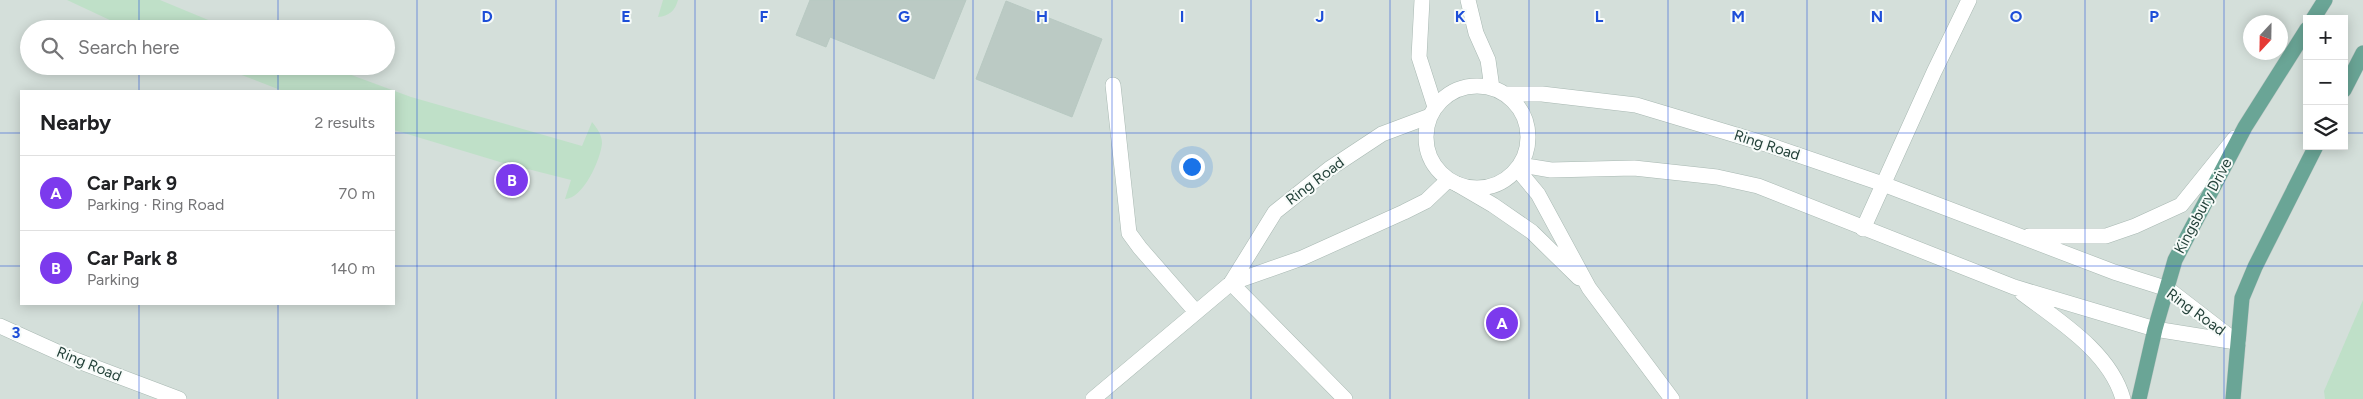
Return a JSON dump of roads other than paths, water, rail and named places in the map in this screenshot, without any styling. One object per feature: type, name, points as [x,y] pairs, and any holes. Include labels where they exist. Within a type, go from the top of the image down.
[{"type":"main road","points":[[2316,15],[2325,0]]},
{"type":"main road","name":"Kingsbury Drive","points":[[2140,399],[2155,330],[2175,260],[2245,127],[2303,35]]},
{"type":"main road","points":[[2348,82],[2363,53]]},
{"type":"main road","points":[[2233,399],[2242,298],[2255,267],[2314,150]]},
{"type":"street","points":[[1422,0],[1419,57],[1433,111]]},
{"type":"street","points":[[1468,0],[1476,34],[1488,60],[1498,91]]},
{"type":"street","points":[[1864,229],[1969,0]]},
{"type":"street","points":[[1113,85],[1129,233],[1196,312]]},
{"type":"street","points":[[1452,182],[1473,189],[1490,187],[1505,181],[1519,167],[1528,146],[1528,126],[1520,108],[1498,91],[1467,86],[1444,97],[1433,111],[1426,130],[1426,144],[1430,158],[1438,170],[1452,182],[1494,204],[1532,232],[1589,288]]},
{"type":"street","name":"Ring Road","points":[[1498,91],[1636,105],[1766,144],[1883,184],[2114,272],[2168,289],[2238,342]]},
{"type":"street","name":"Ring Road","points":[[1093,399],[1231,283],[1275,212],[1329,169],[1382,134],[1433,111]]},
{"type":"street","name":"Ring Road","points":[[2020,236],[2106,236],[2135,226],[2181,205],[2245,127]]},
{"type":"street","points":[[1519,167],[1538,194],[1589,288],[1672,399]]},
{"type":"street","name":"Ring Road","points":[[1519,167],[1551,170],[1634,168],[1717,177],[1758,186],[2014,287],[2155,330],[2238,342]]},
{"type":"street","name":"Ring Road","points":[[1231,283],[1302,258],[1404,212],[1426,201],[1452,182]]},
{"type":"street","points":[[1231,283],[1345,399]]},
{"type":"street","name":"Ring Road","points":[[2014,287],[2071,330],[2100,359],[2120,387],[2123,399]]},
{"type":"street","name":"Ring Road","points":[[0,326],[73,359],[180,399]]},
{"type":"place","name":"Car Park 8","points":[[512,180]]},
{"type":"place","name":"Car Park 9","points":[[1502,323]]}]
